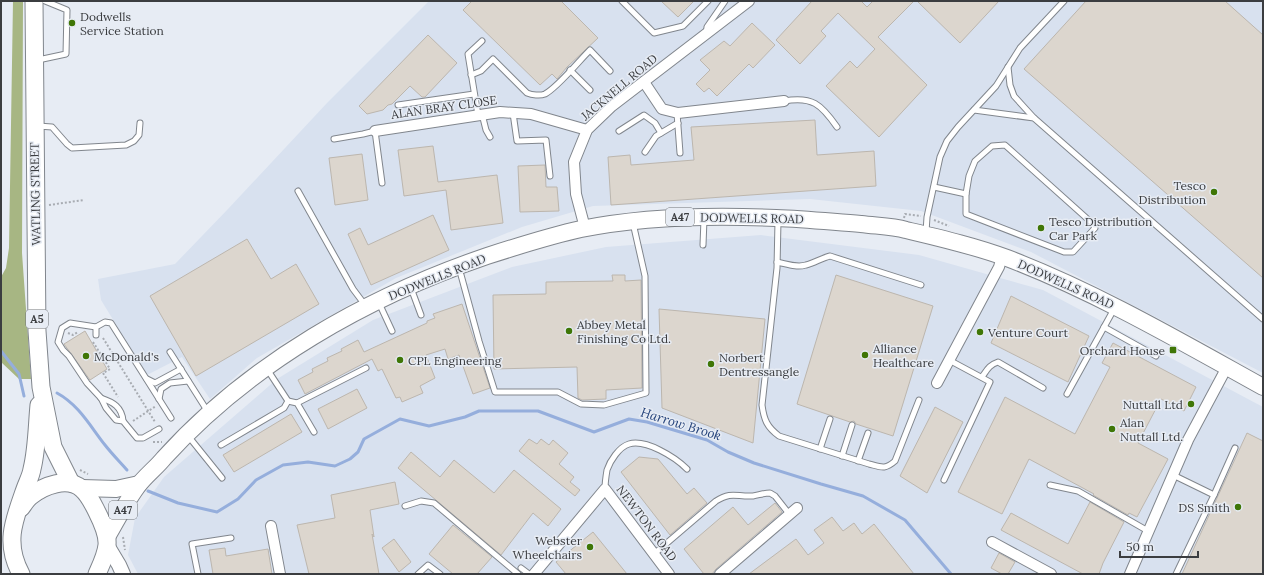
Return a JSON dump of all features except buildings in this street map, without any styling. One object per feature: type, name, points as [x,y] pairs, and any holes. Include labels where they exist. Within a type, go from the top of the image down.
[{"type":"highway","name":"WATLING STREET","points":[[34,1],[38,369],[53,447],[82,483],[112,538]]},
{"type":"highway","name":"WATLING STREET","points":[[21,574],[13,554],[11,540],[12,527],[32,470],[41,387]]},
{"type":"highway","points":[[17,512],[31,496],[46,486],[82,483]]},
{"type":"highway","points":[[97,574],[112,538]]},
{"type":"main road","name":"DODWELLS ROAD","points":[[112,538],[139,484],[186,434],[209,413],[267,368],[316,335],[372,304],[410,286],[457,267],[521,245],[584,228],[671,217],[705,216],[802,219],[902,228],[1002,256],[1030,267],[1115,306],[1263,387]]},
{"type":"main road","name":"A47","points":[[82,483],[116,489],[139,484]]},
{"type":"main road","points":[[112,538],[122,574]]},
{"type":"street","name":"JACKNELL ROAD","points":[[584,228],[576,194],[574,162],[587,130],[612,106],[749,1]]},
{"type":"street","points":[[644,82],[662,109],[678,118],[784,101]]},
{"type":"street","name":"ALAN BRAY CLOSE","points":[[375,130],[500,112],[512,112],[531,114],[587,130]]},
{"type":"street","points":[[937,383],[1000,267],[1002,256]]},
{"type":"street","points":[[1130,574],[1188,440],[1227,367]]},
{"type":"street","points":[[534,574],[605,489]]},
{"type":"street","name":"NEWTON ROAD","points":[[605,489],[669,574]]},
{"type":"street","points":[[720,574],[793,511]]},
{"type":"street","points":[[271,526],[280,574]]},
{"type":"street","points":[[992,542],[1051,574]]},
{"type":"lane","points":[[34,60],[43,60],[66,54],[67,10],[45,1]]},
{"type":"lane","points":[[622,1],[654,33],[683,26],[708,1]]},
{"type":"lane","points":[[706,34],[707,26],[725,1]]},
{"type":"lane","points":[[926,235],[927,217],[940,157],[947,141],[996,86],[1020,48],[1064,1]]},
{"type":"lane","points":[[482,41],[468,54],[474,94],[480,115],[490,137]]},
{"type":"lane","points":[[471,75],[481,71],[493,59],[527,93],[532,95],[544,94],[554,87],[590,50],[610,71]]},
{"type":"lane","points":[[1008,67],[1010,85],[1014,96],[1034,118],[1263,319]]},
{"type":"lane","points":[[570,70],[590,90]]},
{"type":"lane","points":[[398,105],[474,94]]},
{"type":"lane","points":[[784,101],[808,100],[817,104],[838,127]]},
{"type":"lane","points":[[974,110],[1034,118]]},
{"type":"lane","points":[[512,112],[517,141],[546,140],[550,176]]},
{"type":"lane","points":[[618,131],[644,115],[655,123],[661,133]]},
{"type":"lane","points":[[645,152],[656,136],[678,118]]},
{"type":"lane","points":[[678,118],[680,154]]},
{"type":"lane","points":[[35,126],[52,128],[72,148],[126,145],[134,141],[139,135],[140,123]]},
{"type":"lane","points":[[334,139],[363,134],[375,130],[382,183]]},
{"type":"lane","points":[[1005,145],[1092,223],[1095,228],[1073,252],[1064,252],[966,214],[966,194],[969,176],[975,161],[992,146],[1005,145]]},
{"type":"lane","points":[[934,187],[966,194]]},
{"type":"lane","points":[[298,191],[354,289],[372,304],[392,331]]},
{"type":"lane","points":[[703,245],[705,216]]},
{"type":"lane","points":[[779,218],[777,262],[762,405],[765,421],[770,429],[779,436],[884,468],[895,461],[919,400]]},
{"type":"lane","points":[[457,267],[461,275],[478,341],[495,392],[558,392],[581,404],[604,405],[646,393],[645,276],[633,222]]},
{"type":"lane","points":[[777,262],[794,266],[806,265],[830,256],[921,285]]},
{"type":"lane","points":[[410,286],[421,315]]},
{"type":"lane","points":[[1067,394],[1115,306]]},
{"type":"lane","points":[[123,421],[116,420],[106,408],[101,398],[87,384],[58,342],[62,328],[70,323],[96,327],[105,322],[111,324],[171,418]]},
{"type":"lane","points":[[96,327],[96,335]]},
{"type":"lane","points":[[1104,328],[1156,356]]},
{"type":"lane","points":[[170,352],[209,413]]},
{"type":"lane","points":[[944,480],[990,382],[949,360]]},
{"type":"lane","points":[[982,378],[988,368],[992,364],[998,362],[1043,388]]},
{"type":"lane","points":[[267,368],[288,401]]},
{"type":"lane","points":[[288,401],[297,402],[366,368]]},
{"type":"lane","points":[[146,378],[155,382],[181,369]]},
{"type":"lane","points":[[160,401],[160,389],[170,383],[188,381]]},
{"type":"lane","points":[[101,398],[112,402],[122,414],[123,421],[137,438],[143,438],[159,429]]},
{"type":"lane","points":[[221,445],[284,408],[288,401]]},
{"type":"lane","points":[[297,402],[314,432]]},
{"type":"lane","points":[[820,449],[830,419]]},
{"type":"lane","points":[[842,456],[852,425]]},
{"type":"lane","points":[[858,461],[868,433]]},
{"type":"lane","points":[[186,434],[222,478]]},
{"type":"lane","points":[[605,489],[607,470],[614,458],[629,444],[645,446],[666,452],[678,459],[687,468]]},
{"type":"lane","points":[[1176,574],[1235,448]]},
{"type":"lane","points":[[1173,475],[1214,495]]},
{"type":"lane","points":[[1050,485],[1078,491],[1148,531]]},
{"type":"lane","points":[[654,554],[725,495],[736,494],[754,496],[770,493],[793,511]]},
{"type":"lane","points":[[405,506],[421,501],[434,503],[518,574]]},
{"type":"lane","points":[[198,574],[192,544],[231,538]]},
{"type":"lane","points":[[418,574],[428,565],[440,574]]},
{"type":"lane","points":[[521,568],[530,574]]},
{"type":"path","points":[[36,206],[84,200]]},
{"type":"path","points":[[73,335],[79,331]]},
{"type":"path","points":[[103,338],[155,422]]},
{"type":"path","points":[[92,340],[110,369],[103,373],[122,403]]},
{"type":"path","points":[[160,401],[133,421],[141,433],[144,431],[151,442],[165,442]]},
{"type":"path","points":[[76,467],[82,471],[82,483]]},
{"type":"path","points":[[112,538],[126,552]]},
{"type":"shaded area","points":[[429,1],[1263,1],[1263,373],[1031,252],[921,211],[810,199],[593,206],[522,227],[396,278],[257,358],[210,399],[182,357],[147,375],[101,300],[98,279],[175,264],[327,103]]},
{"type":"shaded area","points":[[761,235],[919,255],[1043,290],[1263,407],[1263,574],[138,574],[128,555],[135,518],[164,477],[277,379],[373,320],[512,267],[606,247]]},
{"type":"green space","points":[[13,1],[23,1],[22,253],[31,379],[19,379],[1,362],[1,277],[6,268],[9,248]]},
{"type":"waterway","name":"Harrow Brook","points":[[1,351],[19,374],[24,396]]},
{"type":"waterway","name":"Harrow Brook","points":[[57,393],[78,410],[127,470]]},
{"type":"waterway","name":"Harrow Brook","points":[[148,491],[178,503],[217,512],[238,499],[256,480],[283,465],[308,462],[335,466],[350,459],[358,452],[364,439],[400,419],[429,426],[465,417],[479,411],[538,411],[594,432],[629,419],[647,422],[707,440],[728,452],[754,463],[863,496],[905,520],[951,574]]},
{"type":"place","name":"Dodwells Service Station","points":[[72,23]]},
{"type":"place","name":"Tesco Distribution","points":[[1214,192]]},
{"type":"place","name":"Tesco Distribution Car Park","points":[[1041,228]]},
{"type":"place","name":"Abbey Metal Finishing Co Ltd.","points":[[569,331]]},
{"type":"place","name":"Venture Court","points":[[980,332]]},
{"type":"place","name":"Orchard House","points":[[1173,350]]},
{"type":"place","name":"Alliance Healthcare","points":[[865,355]]},
{"type":"place","name":"McDonald's","points":[[86,356]]},
{"type":"place","name":"CPL Engineering","points":[[400,360]]},
{"type":"place","name":"Norbert Dentressangle","points":[[711,364]]},
{"type":"place","name":"Nuttall Ltd","points":[[1191,404]]},
{"type":"place","name":"Alan Nuttall Ltd.","points":[[1112,429]]},
{"type":"place","name":"DS Smith","points":[[1238,507]]},
{"type":"place","name":"Webster Wheelchairs","points":[[590,547]]}]
